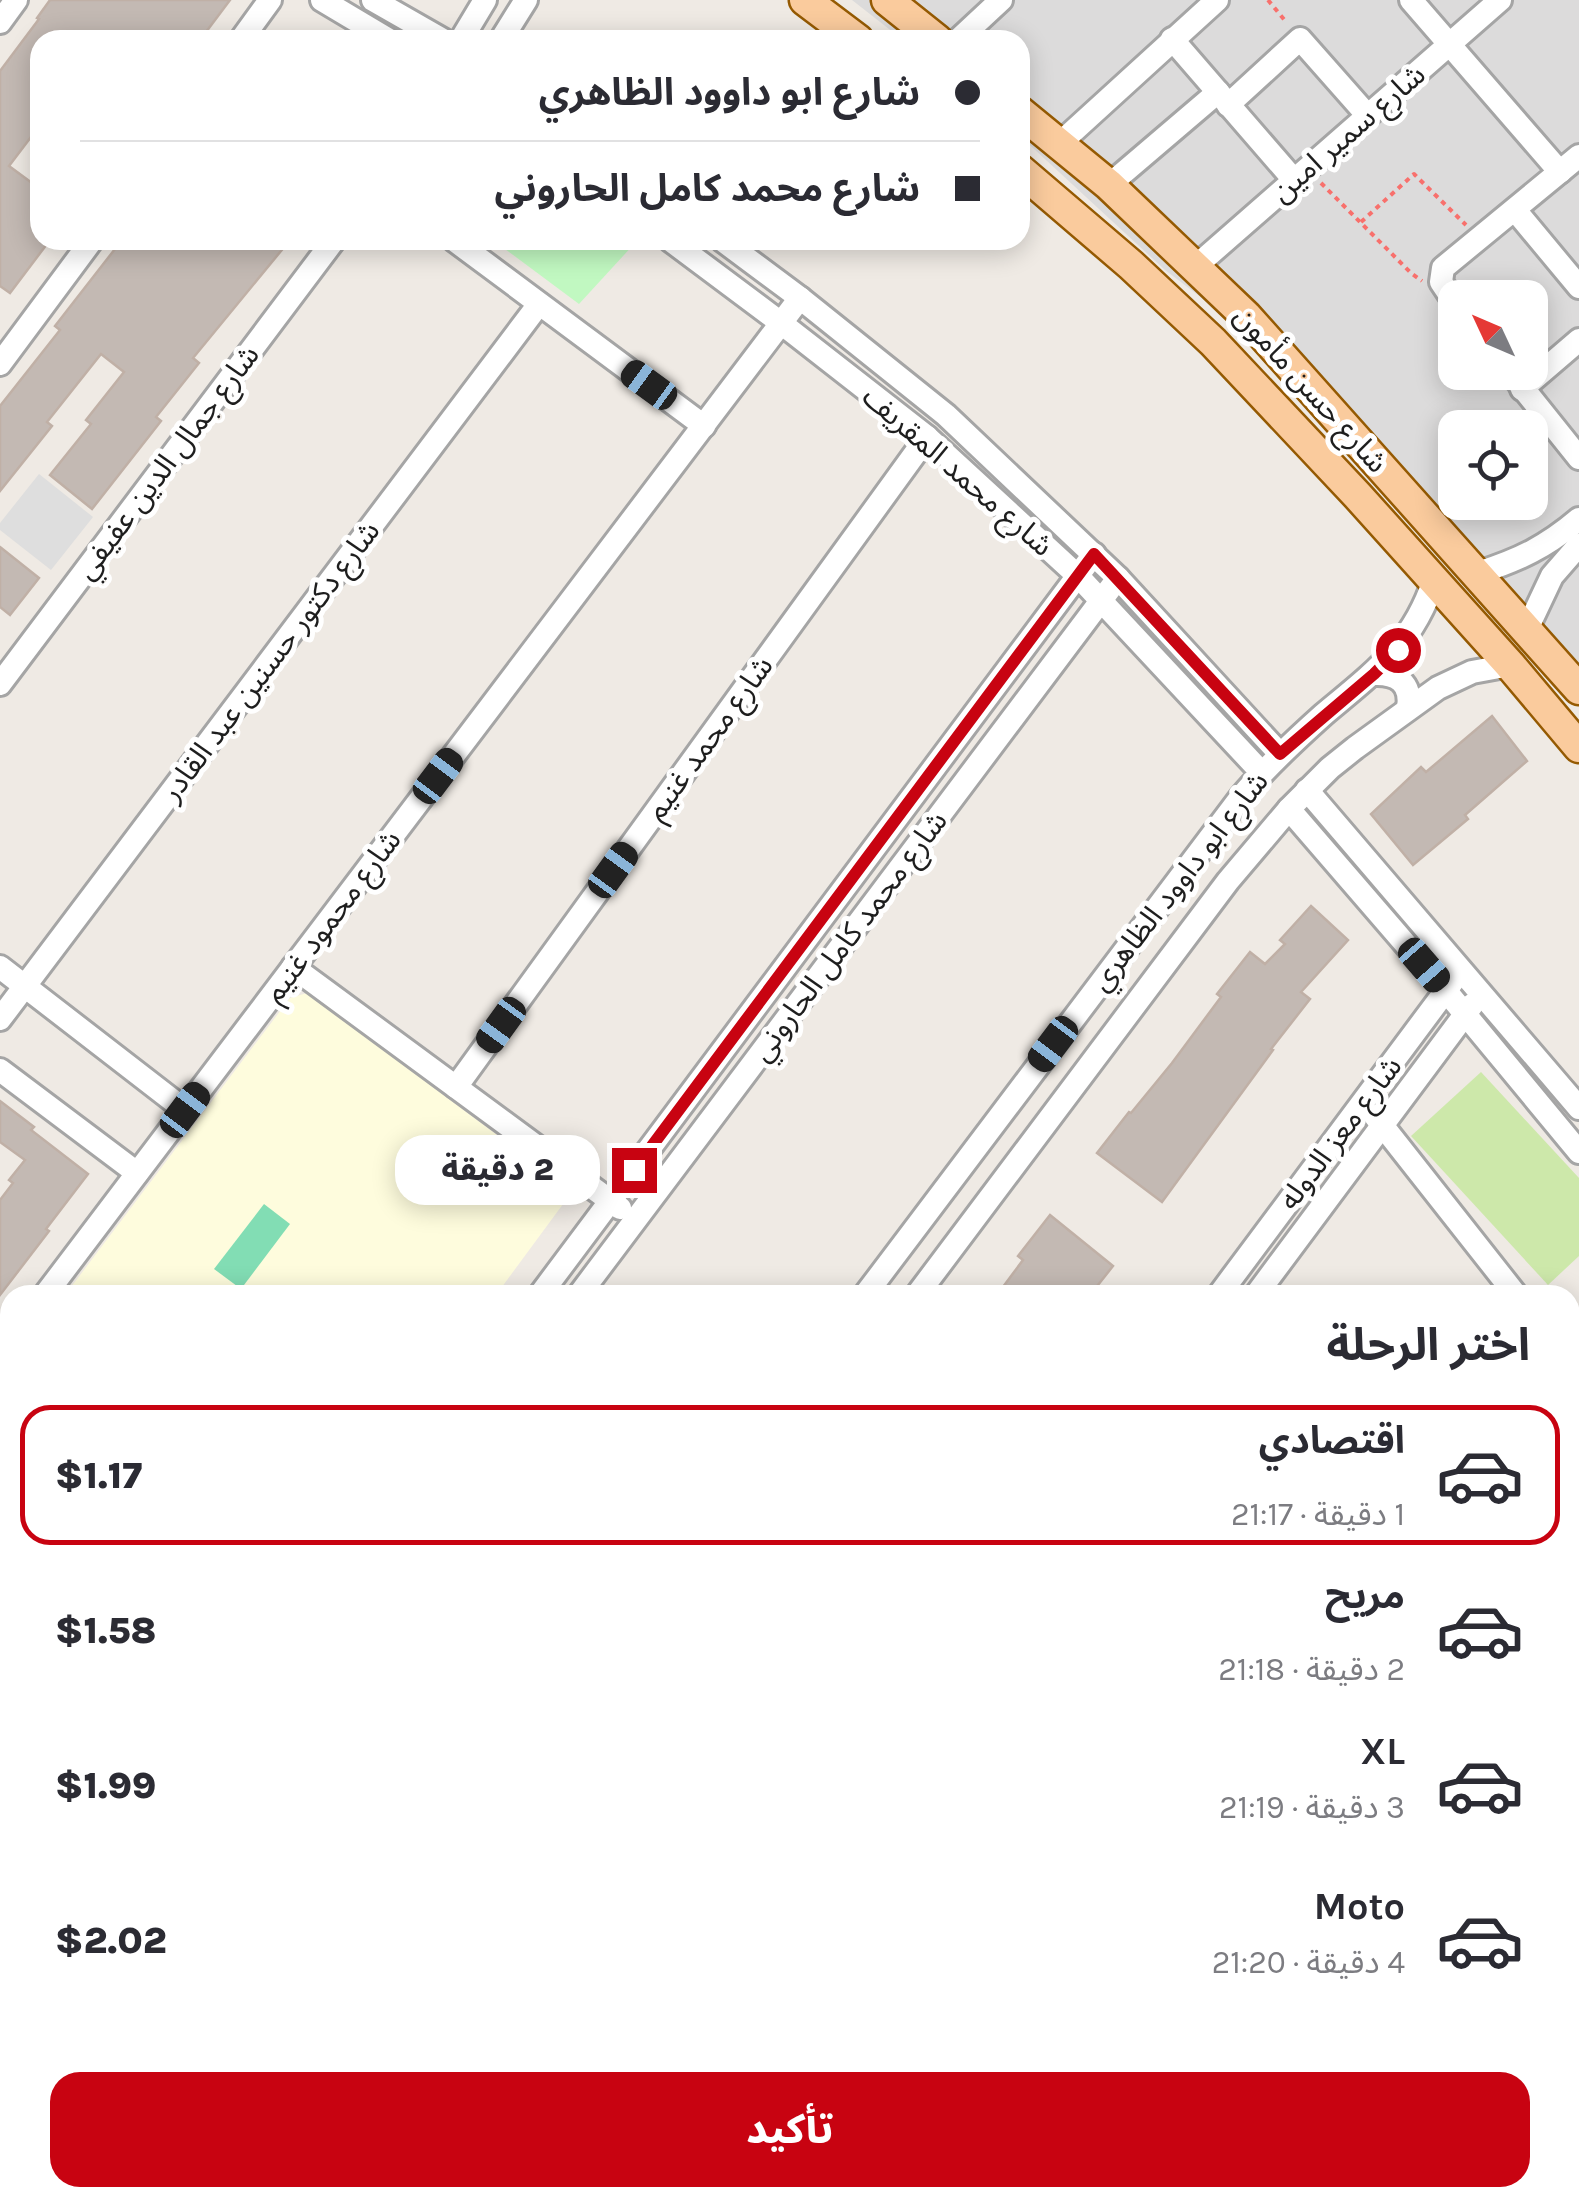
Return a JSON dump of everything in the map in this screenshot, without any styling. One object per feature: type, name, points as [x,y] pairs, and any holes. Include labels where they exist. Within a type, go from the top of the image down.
[{"type":"main road","points":[[805,0],[845,30]]},
{"type":"main road","points":[[888,0],[925,30]]},
{"type":"main road","name":"شارع حسن مأمون","points":[[1030,121],[1109,185],[1246,316],[1579,689]]},
{"type":"main road","name":"شارع حسن مأمون","points":[[1030,179],[1213,342],[1434,580],[1579,747]]},
{"type":"street","points":[[0,22],[16,0]]},
{"type":"street","points":[[248,30],[270,0]]},
{"type":"street","points":[[322,0],[372,30]]},
{"type":"street","points":[[373,0],[426,30]]},
{"type":"street","points":[[467,30],[486,0]]},
{"type":"street","points":[[507,30],[526,0]]},
{"type":"street","points":[[969,30],[1001,0]]},
{"type":"street","points":[[1058,145],[1217,0]]},
{"type":"street","points":[[1411,0],[1560,172]]},
{"type":"street","name":"شارع سمير امين","points":[[1195,267],[1500,0]]},
{"type":"street","points":[[1109,185],[1300,39],[1368,116]]},
{"type":"street","points":[[1172,40],[1300,175]]},
{"type":"street","points":[[1440,280],[1443,268],[1579,156]]},
{"type":"street","points":[[1515,210],[1579,286]]},
{"type":"street","points":[[0,364],[85,250]]},
{"type":"street","name":"شارع جمال الدين عفيفي","points":[[0,684],[326,250]]},
{"type":"street","points":[[467,250],[704,426]]},
{"type":"street","name":"شارع محمد المقريف","points":[[683,250],[927,437],[1078,576],[1262,773]]},
{"type":"street","name":"شارع محمد المقريف","points":[[735,250],[946,415],[1118,578],[1280,754]]},
{"type":"street","name":"شارع محمود غنيم","points":[[53,1285],[800,298]]},
{"type":"street","name":"شارع دكتور حسنين عبد القادر","points":[[0,1020],[539,304]]},
{"type":"street","points":[[1548,360],[1579,340]]},
{"type":"street","points":[[1523,390],[1579,458]]},
{"type":"street","name":"شارع محمد غنيم","points":[[456,1087],[927,437]]},
{"type":"street","points":[[1478,573],[1541,548],[1579,519]]},
{"type":"street","points":[[1527,629],[1542,593],[1561,563],[1579,546]]},
{"type":"street","points":[[1541,548],[1545,559],[1561,563]]},
{"type":"street","name":"شارع محمد كامل الحاروني","points":[[547,1285],[1094,554]]},
{"type":"street","name":"شارع محمد كامل الحاروني","points":[[587,1285],[1118,578]]},
{"type":"street","name":"شارع ابو داوود الظاهري","points":[[872,1285],[1221,822],[1280,754],[1374,674],[1410,634],[1434,580]]},
{"type":"street","name":"شارع ابو داوود الظاهري","points":[[925,1285],[1228,881],[1288,809],[1342,758],[1408,708],[1454,679],[1510,665]]},
{"type":"street","points":[[1374,674],[1387,674],[1403,682],[1410,699],[1408,708]]},
{"type":"street","points":[[1307,790],[1579,1108]]},
{"type":"street","points":[[1288,809],[1579,1152]]},
{"type":"street","points":[[294,966],[636,1220]]},
{"type":"street","points":[[0,967],[185,1110]]},
{"type":"street","name":"شارع معز الدوله","points":[[1226,1285],[1462,970]]},
{"type":"street","name":"شارع معز الدوله","points":[[1263,1285],[1480,993]]},
{"type":"street","points":[[1053,1044],[1087,1069]]},
{"type":"street","points":[[0,1070],[137,1174]]},
{"type":"street","points":[[1364,1101],[1506,1285]]},
{"type":"path","points":[[1268,0],[1300,39]]},
{"type":"path","points":[[1361,222],[1414,174],[1480,239]]},
{"type":"path","points":[[1300,175],[1361,222],[1411,274],[1438,290]]},
{"type":"shaded area","points":[[852,0],[1579,0],[1579,705],[1492,602],[1252,336],[1165,270],[1030,145],[1030,30],[890,30]]},
{"type":"shaded area","points":[[39,474],[93,517],[51,570],[0,530],[0,523]]},
{"type":"shaded area","points":[[307,993],[565,1186],[566,1200],[503,1285],[73,1285],[290,998]]},
{"type":"green space","points":[[506,250],[629,250],[579,304]]},
{"type":"green space","points":[[1481,1072],[1579,1178],[1579,1256],[1548,1285],[1411,1136]]},
{"type":"green space","points":[[264,1204],[290,1224],[244,1285],[236,1285],[214,1269]]},
{"type":"building","points":[[50,0],[230,0],[208,30],[31,30]]},
{"type":"building","points":[[30,31],[30,138],[9,166],[30,182],[30,250],[42,250],[10,293],[0,286],[0,71]]},
{"type":"building","points":[[114,250],[282,250],[193,358],[199,363],[156,417],[161,421],[92,509],[50,475],[91,424],[86,420],[124,372],[101,354],[47,422],[52,426],[0,491],[0,406],[60,330],[55,326]]},
{"type":"building","points":[[0,547],[39,578],[10,615],[0,607]]},
{"type":"building","points":[[1492,716],[1527,761],[1465,815],[1468,819],[1413,865],[1371,814],[1421,767],[1426,772]]},
{"type":"building","points":[[1311,906],[1348,940],[1301,992],[1310,999],[1162,1202],[1097,1153],[1172,1063],[1250,952],[1265,964],[1285,944],[1280,940]]},
{"type":"building","points":[[0,1101],[88,1174],[8,1285],[0,1285],[0,1200],[25,1160],[0,1142]]},
{"type":"building","points":[[1050,1215],[1113,1266],[1098,1285],[1004,1285],[1023,1260],[1018,1256]]},
{"type":"route","points":[[634,1170],[1094,554],[1280,754],[1398,650]]}]
